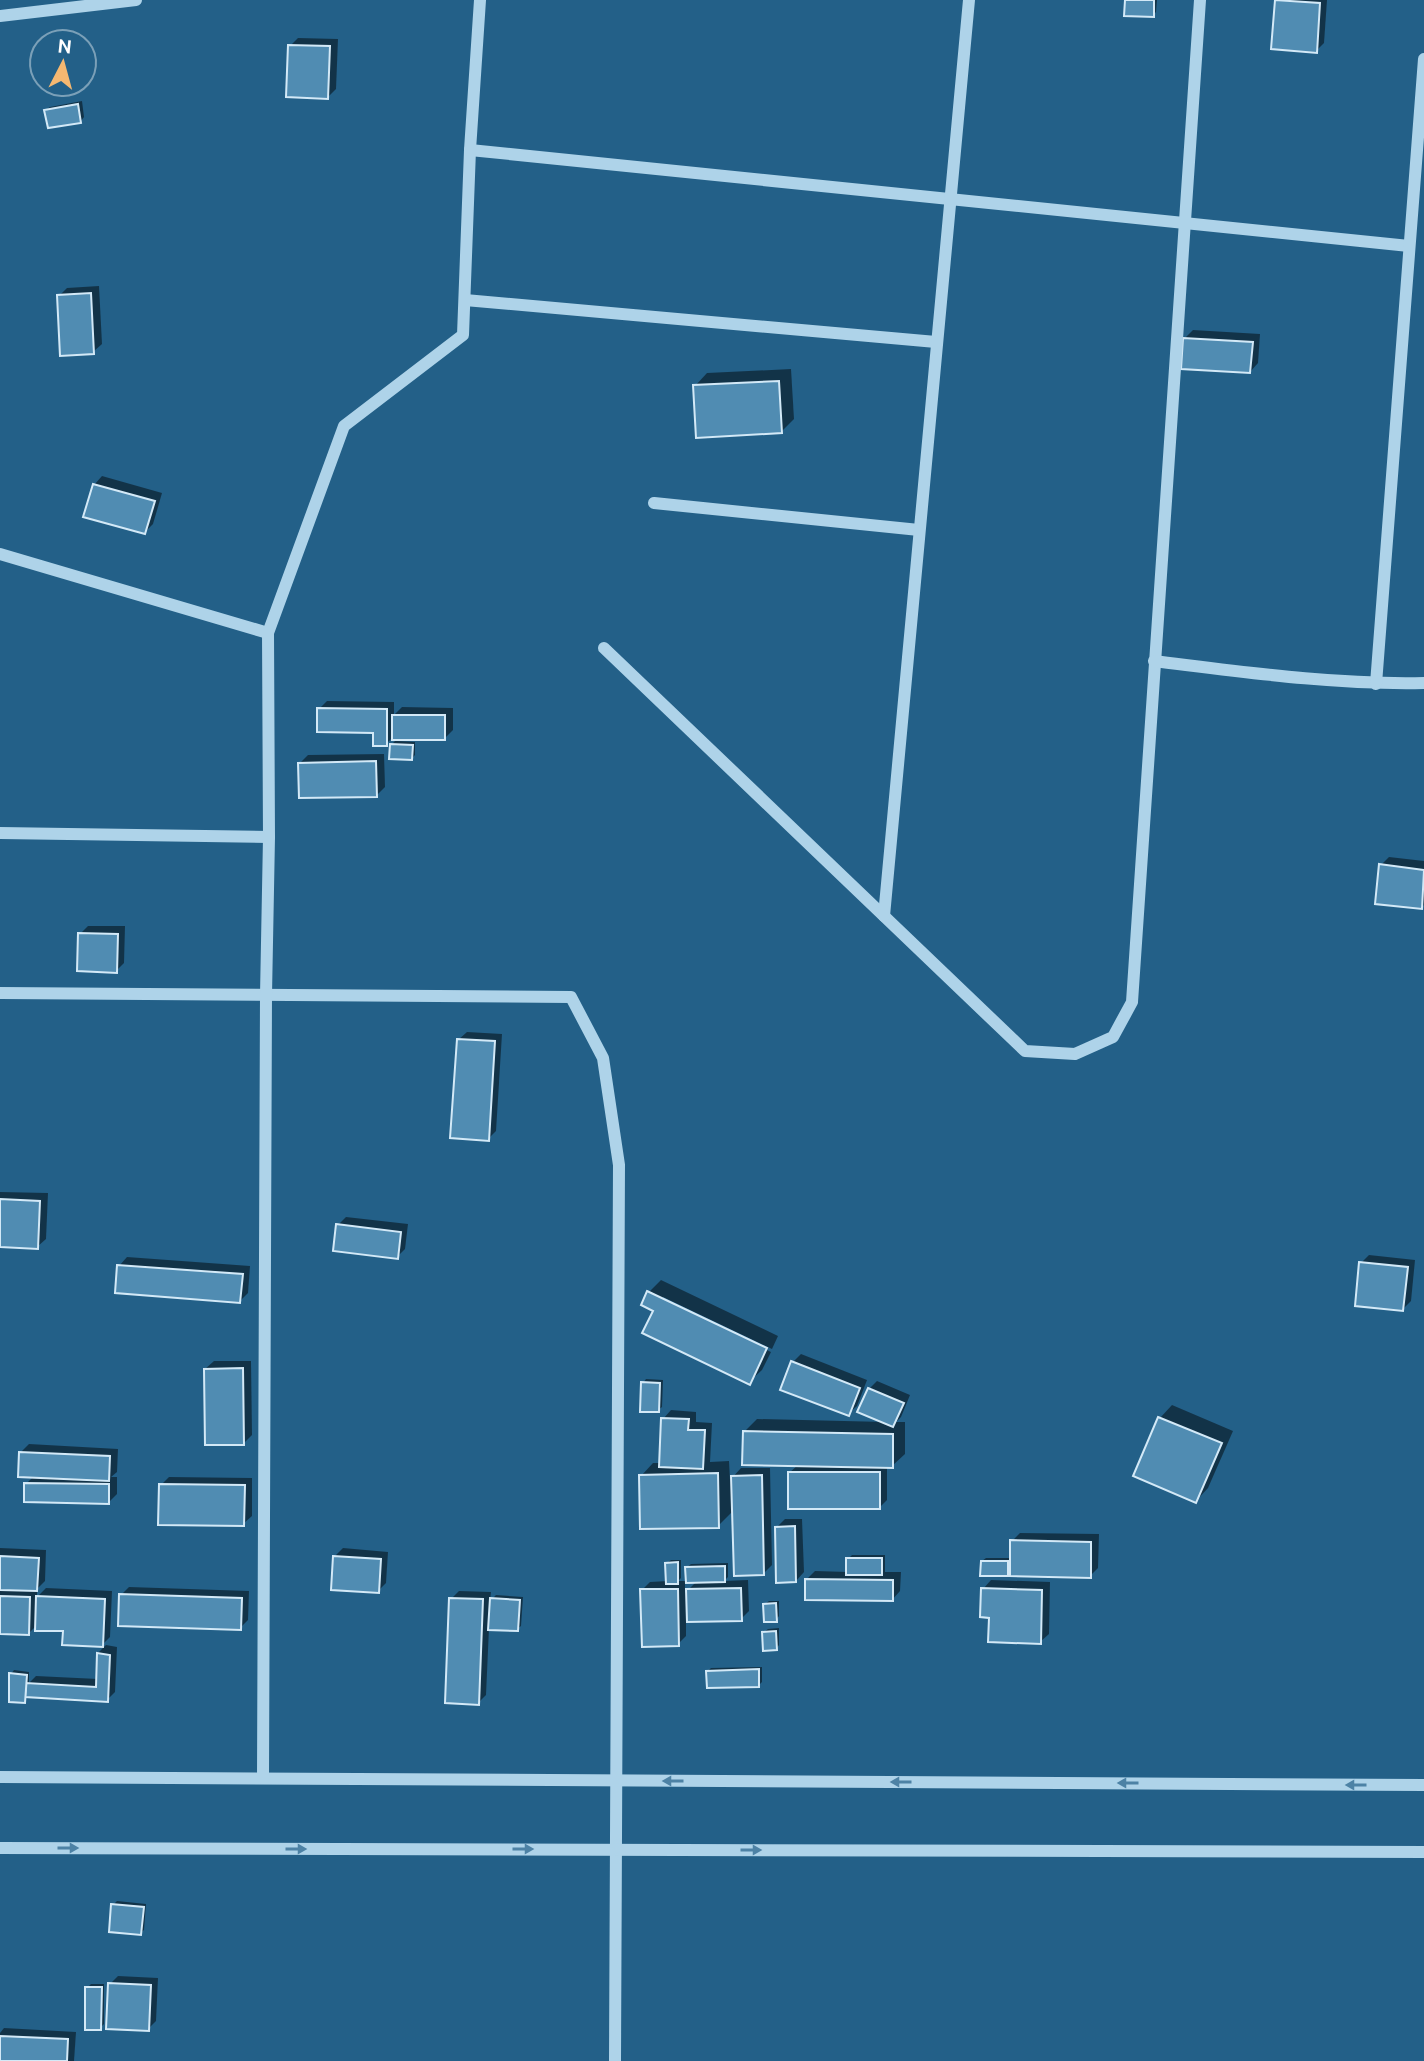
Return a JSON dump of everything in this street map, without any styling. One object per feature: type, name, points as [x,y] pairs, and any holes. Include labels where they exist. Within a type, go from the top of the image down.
[{"type":"street","points":[[0,16],[136,0]]},
{"type":"street","points":[[263,1778],[268,633],[344,426],[463,335],[470,150],[480,0]]},
{"type":"street","points":[[884,916],[968,0]]},
{"type":"street","points":[[604,648],[1025,1051],[1075,1054],[1113,1037],[1132,1002],[1199,0]]},
{"type":"street","points":[[1376,684],[1424,59]]},
{"type":"street","points":[[470,150],[1409,246]]},
{"type":"street","points":[[465,300],[936,342]]},
{"type":"street","points":[[654,503],[919,530]]},
{"type":"street","points":[[0,554],[268,633]]},
{"type":"street","points":[[1154,661],[1376,684],[1424,683]]},
{"type":"street","points":[[0,833],[269,837]]},
{"type":"street","points":[[0,993],[571,997],[603,1058],[619,1165],[615,2061]]},
{"type":"street","points":[[0,1777],[1424,1785]]},
{"type":"street","points":[[0,1848],[1424,1852]]},
{"type":"building","points":[[1125,0],[1154,0],[1154,17],[1124,16]]},
{"type":"building","points":[[1275,0],[1320,3],[1317,53],[1271,49]]},
{"type":"building","points":[[288,45],[330,46],[328,99],[286,97]]},
{"type":"building","points":[[78,104],[81,123],[48,128],[44,110]]},
{"type":"building","points":[[91,293],[94,354],[60,356],[57,295]]},
{"type":"building","points":[[1183,338],[1253,342],[1250,373],[1181,369]]},
{"type":"building","points":[[779,381],[782,433],[696,438],[693,385]]},
{"type":"building","points":[[93,484],[155,501],[145,534],[83,517]]},
{"type":"building","points":[[317,708],[387,709],[387,746],[373,746],[373,733],[317,732]]},
{"type":"building","points":[[392,715],[445,715],[445,740],[392,740]]},
{"type":"building","points":[[390,744],[413,745],[412,760],[389,759]]},
{"type":"building","points":[[376,761],[377,797],[299,798],[298,763]]},
{"type":"building","points":[[1379,864],[1424,870],[1422,909],[1375,904]]},
{"type":"building","points":[[78,933],[118,934],[117,973],[77,971]]},
{"type":"building","points":[[457,1039],[495,1041],[489,1141],[450,1138]]},
{"type":"building","points":[[0,1199],[40,1201],[38,1249],[0,1247]]},
{"type":"building","points":[[336,1224],[401,1232],[398,1259],[333,1251]]},
{"type":"building","points":[[1359,1262],[1408,1267],[1403,1311],[1355,1306]]},
{"type":"building","points":[[117,1265],[243,1274],[240,1303],[115,1293]]},
{"type":"building","points":[[647,1291],[767,1348],[750,1385],[642,1333],[653,1311],[641,1305]]},
{"type":"building","points":[[791,1361],[860,1388],[849,1416],[780,1390]]},
{"type":"building","points":[[243,1368],[244,1445],[205,1445],[204,1369]]},
{"type":"building","points":[[641,1382],[660,1383],[659,1412],[640,1412]]},
{"type":"building","points":[[868,1388],[904,1403],[893,1427],[857,1412]]},
{"type":"building","points":[[1158,1417],[1222,1443],[1196,1503],[1133,1476]]},
{"type":"building","points":[[661,1418],[689,1419],[688,1430],[705,1430],[703,1469],[659,1467]]},
{"type":"building","points":[[743,1431],[893,1434],[893,1468],[742,1465]]},
{"type":"building","points":[[19,1452],[110,1456],[109,1481],[18,1477]]},
{"type":"building","points":[[788,1472],[880,1472],[880,1509],[788,1509]]},
{"type":"building","points":[[718,1473],[719,1528],[640,1529],[639,1475]]},
{"type":"building","points":[[762,1475],[764,1575],[734,1576],[731,1476]]},
{"type":"building","points":[[24,1483],[109,1484],[109,1504],[24,1502]]},
{"type":"building","points":[[159,1484],[245,1485],[244,1526],[158,1525]]},
{"type":"building","points":[[795,1526],[796,1582],[776,1583],[775,1527]]},
{"type":"building","points":[[1010,1540],[1091,1542],[1091,1578],[1010,1576]]},
{"type":"building","points":[[0,1556],[39,1558],[37,1591],[0,1590]]},
{"type":"building","points":[[333,1556],[381,1559],[379,1593],[331,1590]]},
{"type":"building","points":[[846,1558],[882,1558],[882,1575],[846,1575]]},
{"type":"building","points":[[981,1561],[1008,1561],[1008,1576],[980,1576]]},
{"type":"building","points":[[678,1562],[678,1584],[666,1584],[665,1563]]},
{"type":"building","points":[[725,1566],[725,1582],[686,1583],[685,1567]]},
{"type":"building","points":[[805,1579],[893,1580],[893,1601],[805,1600]]},
{"type":"building","points":[[741,1588],[742,1621],[687,1622],[686,1589]]},
{"type":"building","points":[[981,1588],[1042,1590],[1041,1644],[988,1642],[989,1618],[980,1617]]},
{"type":"building","points":[[640,1589],[678,1589],[679,1646],[642,1647]]},
{"type":"building","points":[[119,1594],[242,1598],[241,1630],[118,1626]]},
{"type":"building","points":[[0,1596],[30,1597],[29,1635],[0,1634]]},
{"type":"building","points":[[36,1596],[105,1599],[103,1647],[62,1645],[63,1631],[35,1631]]},
{"type":"building","points":[[449,1598],[483,1599],[479,1705],[445,1703]]},
{"type":"building","points":[[490,1598],[520,1600],[518,1631],[488,1630]]},
{"type":"building","points":[[776,1603],[777,1622],[764,1622],[763,1604]]},
{"type":"building","points":[[776,1631],[777,1650],[763,1651],[762,1632]]},
{"type":"building","points":[[97,1653],[110,1655],[108,1702],[25,1697],[26,1683],[96,1687]]},
{"type":"building","points":[[759,1669],[759,1687],[707,1688],[706,1671]]},
{"type":"building","points":[[9,1673],[27,1675],[25,1703],[9,1702]]},
{"type":"building","points":[[111,1904],[144,1907],[141,1935],[109,1932]]},
{"type":"building","points":[[108,1983],[151,1985],[149,2031],[106,2029]]},
{"type":"building","points":[[85,1987],[102,1987],[101,2030],[85,2030]]},
{"type":"building","points":[[0,2036],[68,2039],[67,2061],[0,2061]]}]
